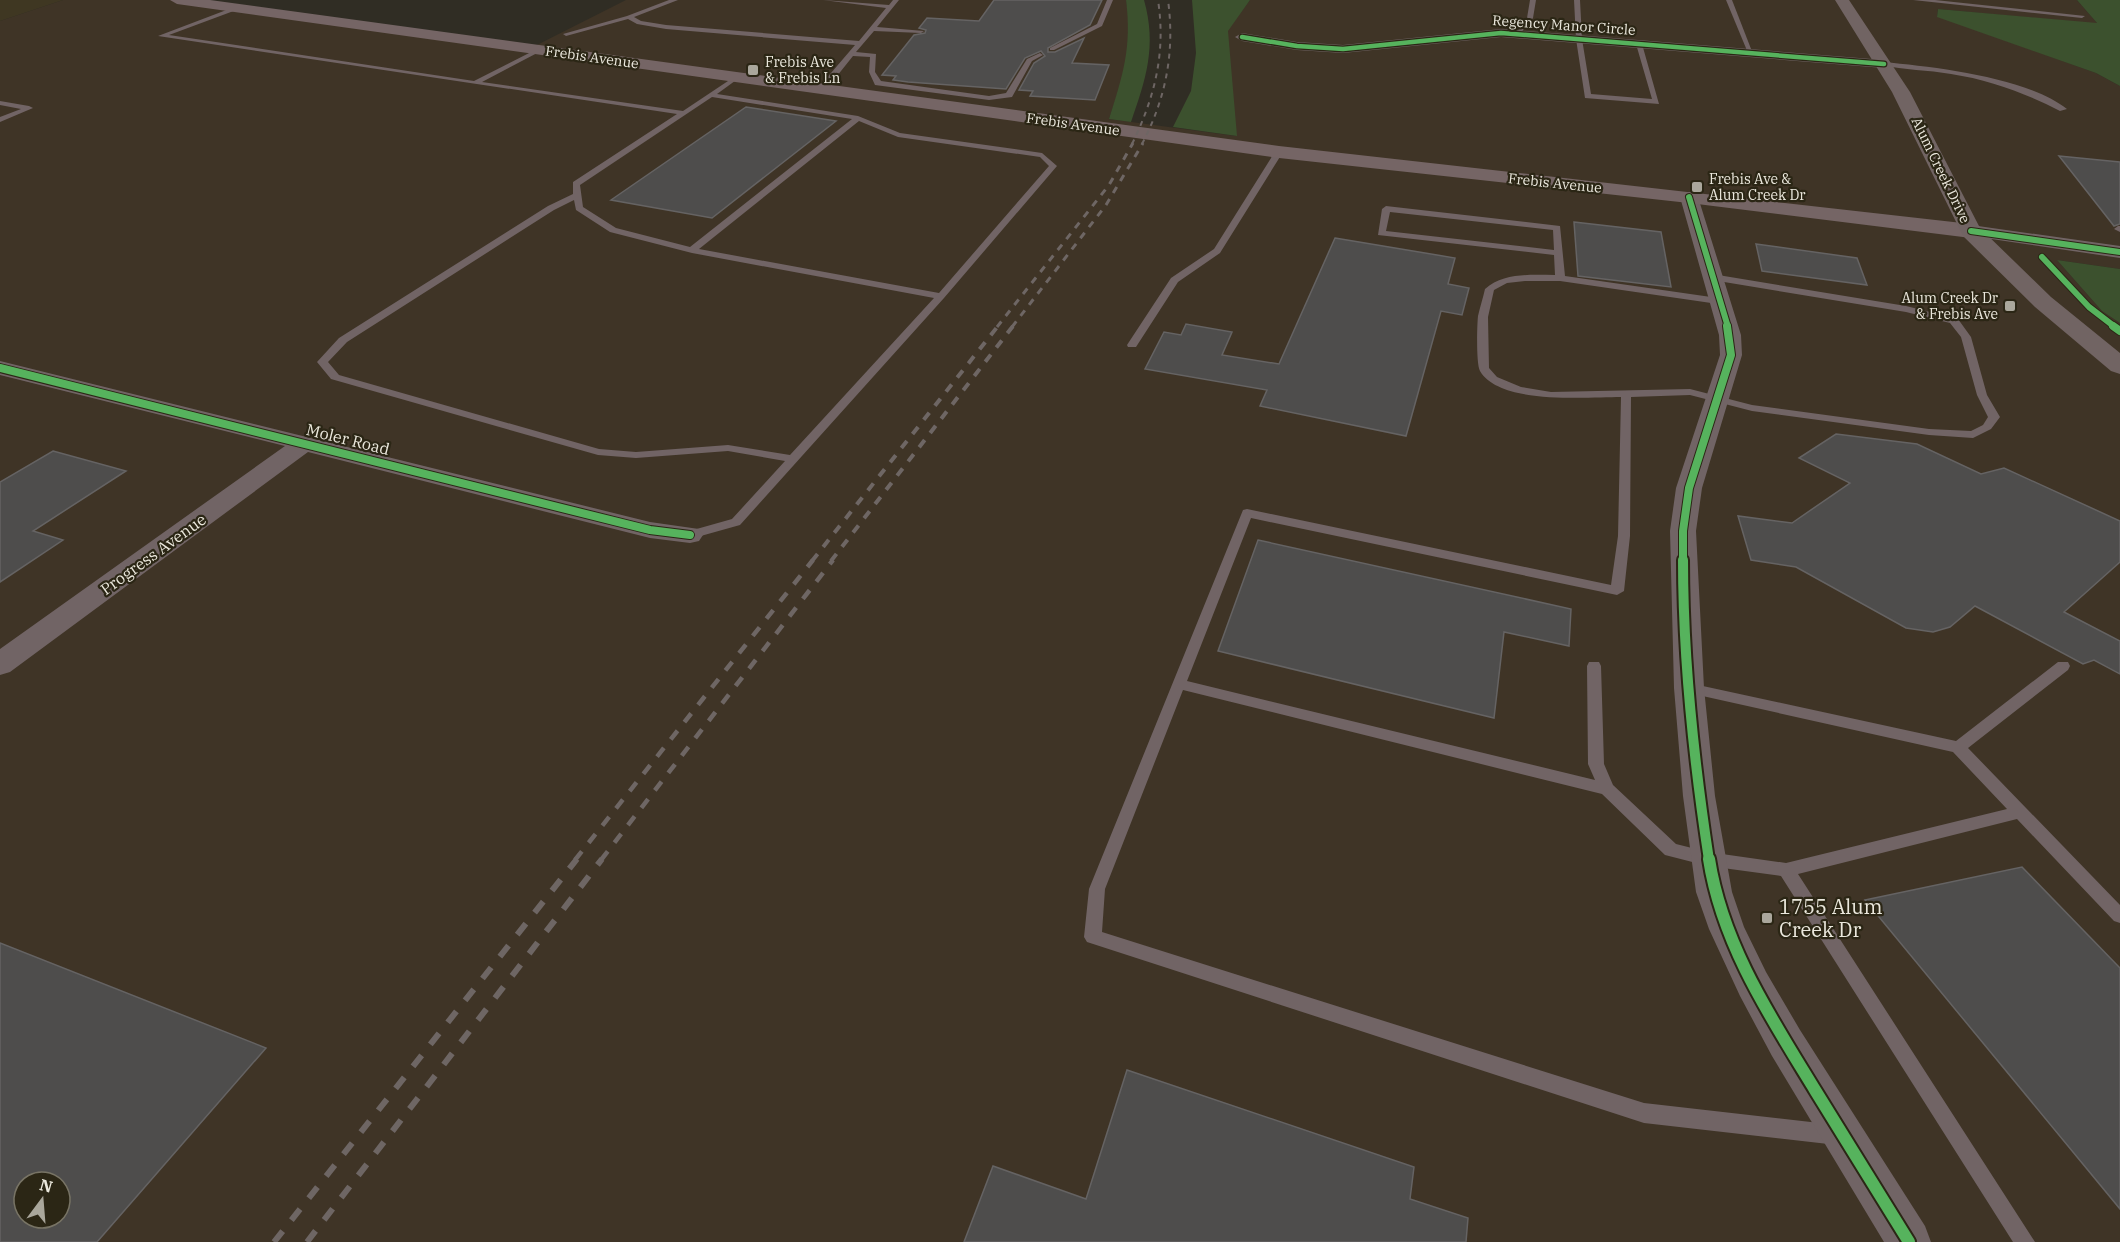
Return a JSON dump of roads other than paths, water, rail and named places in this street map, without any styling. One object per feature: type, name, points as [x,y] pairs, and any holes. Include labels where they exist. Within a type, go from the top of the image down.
[{"type":"main road","name":"Frebis Avenue","points":[[177,0],[225,4],[539,50],[1279,152],[1971,231]]},
{"type":"main road","name":"Alum Creek Drive","points":[[1842,0],[1884,64],[1913,114],[1971,231],[2043,302],[2120,366]]},
{"type":"street","name":"Regency Manor Circle","points":[[1242,38],[1298,46],[1343,49],[1484,33],[1517,34],[1884,64]]},
{"type":"street","points":[[1689,197],[1730,335],[1731,355],[1689,488],[1683,531],[1689,688],[1699,796],[1714,892],[1727,929],[1753,984],[1842,1135],[1909,1242]]},
{"type":"street","points":[[1971,231],[2120,252]]},
{"type":"street","name":"Moler Road","points":[[0,368],[650,530],[690,535]]},
{"type":"street","name":"Progress Avenue","points":[[0,664],[305,443]]},
{"type":"lane","points":[[566,34],[629,17],[675,0]]},
{"type":"lane","points":[[826,0],[890,7]]},
{"type":"lane","points":[[822,89],[896,0]]},
{"type":"lane","points":[[1052,49],[1100,25],[1110,0]]},
{"type":"lane","points":[[1517,34],[1530,18],[1533,0]]},
{"type":"lane","points":[[1577,0],[1579,39],[1588,96],[1656,102],[1640,44]]},
{"type":"lane","points":[[1729,0],[1751,53]]},
{"type":"lane","points":[[1916,0],[2082,16]]},
{"type":"lane","points":[[225,4],[161,36],[684,113]]},
{"type":"lane","points":[[629,17],[639,23],[666,27],[861,43]]},
{"type":"lane","points":[[873,29],[921,31]]},
{"type":"lane","points":[[475,83],[539,50]]},
{"type":"lane","points":[[852,54],[874,55],[872,72],[878,83],[989,98],[1009,95],[1029,60],[1040,55]]},
{"type":"lane","points":[[1884,64],[1950,71],[1999,81],[2036,94],[2063,109]]},
{"type":"lane","points":[[736,77],[576,184],[579,208],[613,230],[692,250],[941,296]]},
{"type":"lane","points":[[690,535],[736,522],[941,296],[1053,166],[1042,155],[898,135],[858,118],[711,95]]},
{"type":"lane","points":[[0,103],[29,108],[0,120]]},
{"type":"lane","points":[[692,250],[858,118]]},
{"type":"lane","points":[[1132,345],[1174,280],[1217,251],[1279,152]]},
{"type":"lane","points":[[577,195],[551,207],[343,340],[322,362],[335,377],[598,452],[636,454],[728,448],[793,459]]},
{"type":"lane","points":[[1559,253],[1381,233],[1386,209],[1557,228],[1559,253],[1560,278]]},
{"type":"lane","points":[[1712,277],[1906,309],[1954,321],[1966,337],[1982,395],[1994,417],[1988,427],[1973,435],[1929,432],[1752,408],[1690,392],[1551,395],[1518,390],[1493,380],[1484,369],[1483,317],[1490,289],[1504,281],[1525,278],[1560,278],[1719,301]]},
{"type":"lane","points":[[1626,394],[1624,536],[1617,591],[1247,513],[1097,890],[1093,937],[1644,1113],[1842,1135]]},
{"type":"lane","points":[[1594,666],[1596,764],[1607,789],[1671,850],[1708,860],[1786,870],[2019,812]]},
{"type":"lane","points":[[1958,747],[2063,666]]},
{"type":"lane","points":[[1179,684],[1607,789]]},
{"type":"lane","points":[[1689,688],[1958,747],[2120,916]]},
{"type":"lane","points":[[1786,870],[2025,1242]]},
{"type":"railway","points":[[1132,144],[1147,109],[1157,74],[1161,38],[1158,0]]},
{"type":"railway","points":[[1142,144],[1157,109],[1167,74],[1170,38],[1168,0]]},
{"type":"railway","points":[[997,327],[1109,185],[1133,143]]},
{"type":"railway","points":[[1012,327],[1106,205],[1143,143]]},
{"type":"railway","points":[[812,561],[998,326]]},
{"type":"railway","points":[[831,561],[1013,326]]},
{"type":"railway","points":[[575,860],[813,560]]},
{"type":"railway","points":[[601,860],[833,560]]},
{"type":"railway","points":[[274,1242],[577,859]]},
{"type":"railway","points":[[307,1242],[602,859]]},
{"type":"place","name":"Frebis Ave & Frebis Ln","points":[[753,70]]},
{"type":"place","name":"Frebis Ave & Alum Creek Dr","points":[[1697,187]]},
{"type":"place","name":"Alum Creek Dr & Frebis Ave","points":[[2010,306]]},
{"type":"place","name":"1755 Alum Creek Dr","points":[[1767,918]]}]
